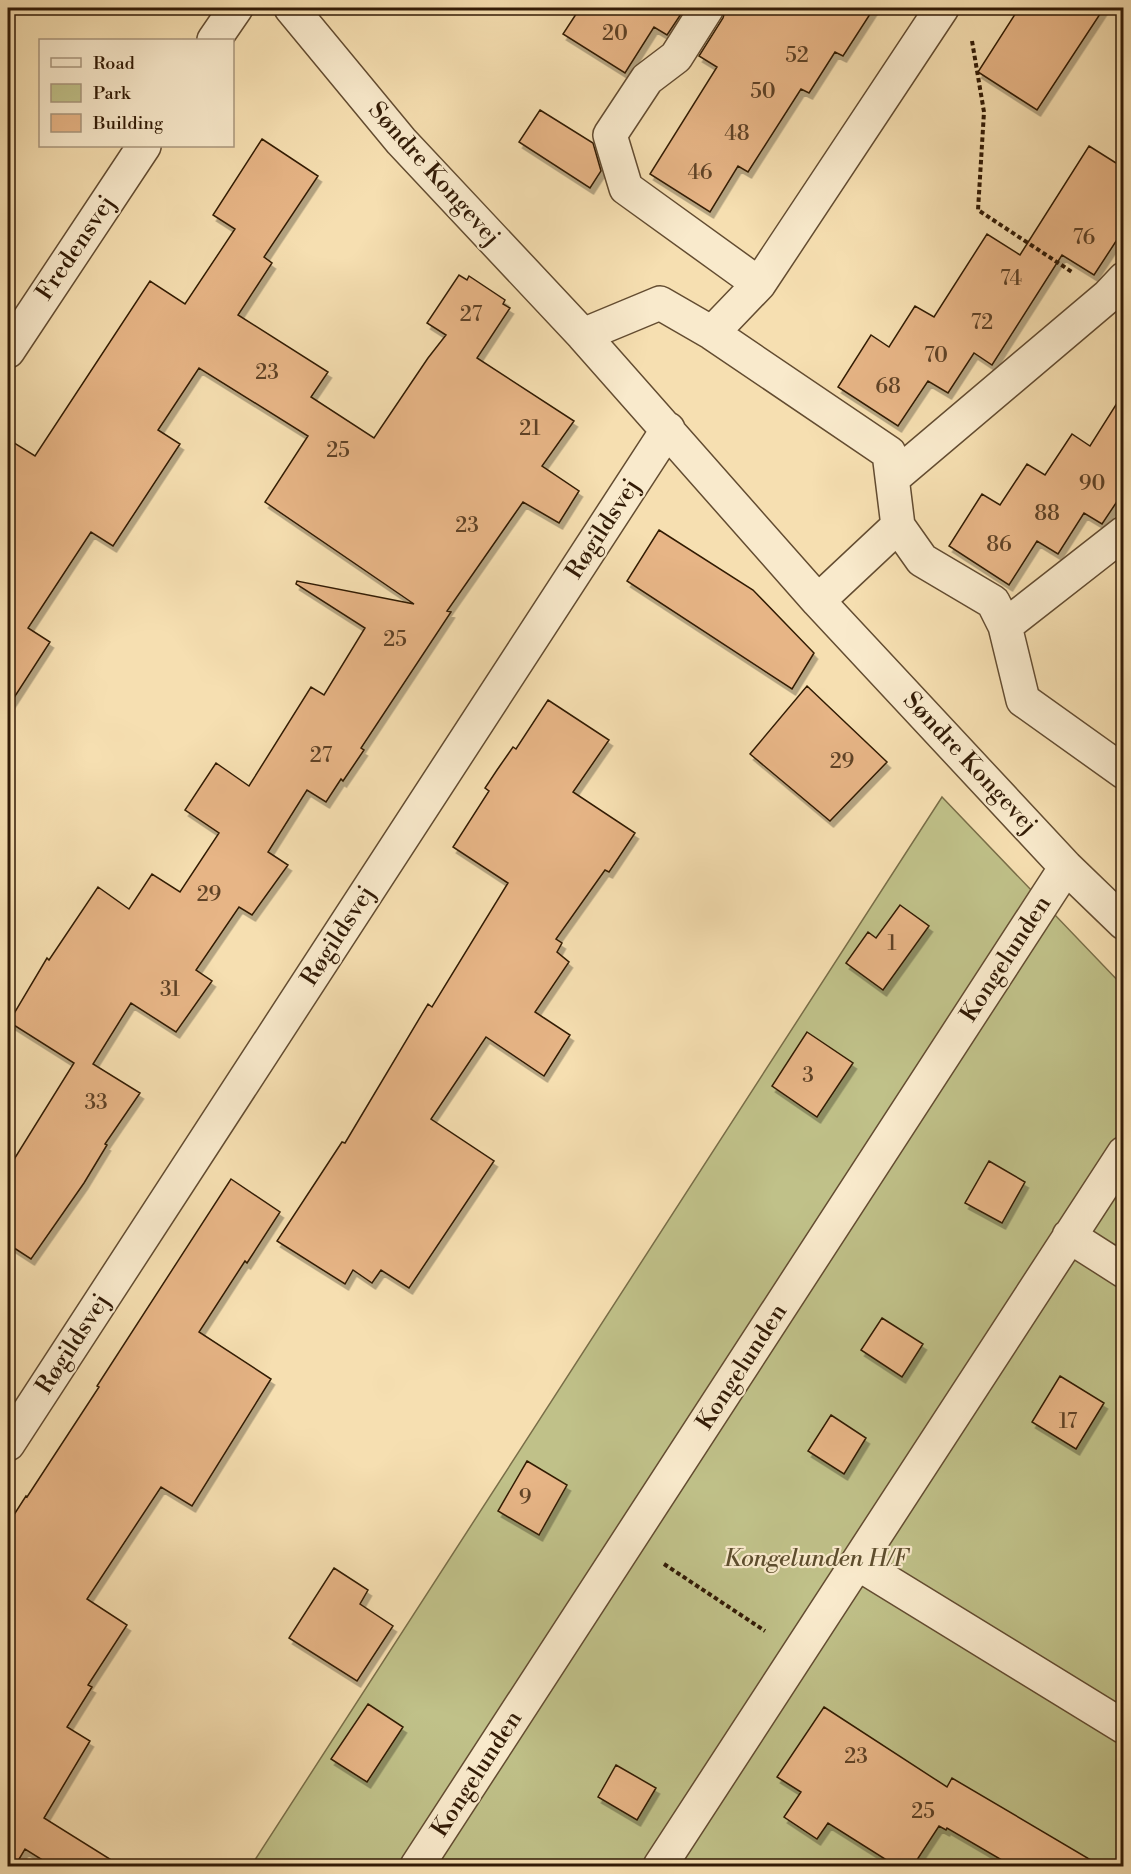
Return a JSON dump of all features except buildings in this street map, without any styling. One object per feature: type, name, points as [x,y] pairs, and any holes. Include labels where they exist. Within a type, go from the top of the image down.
[{"type":"street","points":[[215,39],[236,8]]},
{"type":"street","name":"Søndre Kongevej","points":[[291,8],[401,141],[583,335],[818,601],[1066,867],[1124,923]]},
{"type":"street","points":[[706,8],[676,57],[647,79],[610,135],[626,188],[759,284]]},
{"type":"street","points":[[712,333],[759,284],[942,8]]},
{"type":"street","name":"Fredensvej","points":[[8,351],[143,147]]},
{"type":"street","points":[[893,478],[1115,287]]},
{"type":"street","points":[[583,335],[660,303],[712,333],[889,453],[898,526],[922,560],[993,602],[1005,626],[1023,700],[1124,772]]},
{"type":"street","name":"Røgildsvej","points":[[8,1444],[668,429]]},
{"type":"street","points":[[818,601],[898,526]]},
{"type":"street","points":[[1005,626],[1124,532]]},
{"type":"street","name":"Kongelunden","points":[[417,1866],[1066,867]]},
{"type":"street","points":[[660,1866],[1124,1153]]},
{"type":"street","points":[[1069,1236],[1124,1271]]},
{"type":"street","points":[[857,1563],[1124,1727]]},
{"type":"path","points":[[970,31],[984,112],[978,210],[1115,287]]},
{"type":"path","points":[[628,1541],[798,1653]]},
{"type":"green space","name":"Kongelunden H/F","points":[[942,797],[1123,986],[1123,1866],[251,1866]]}]
